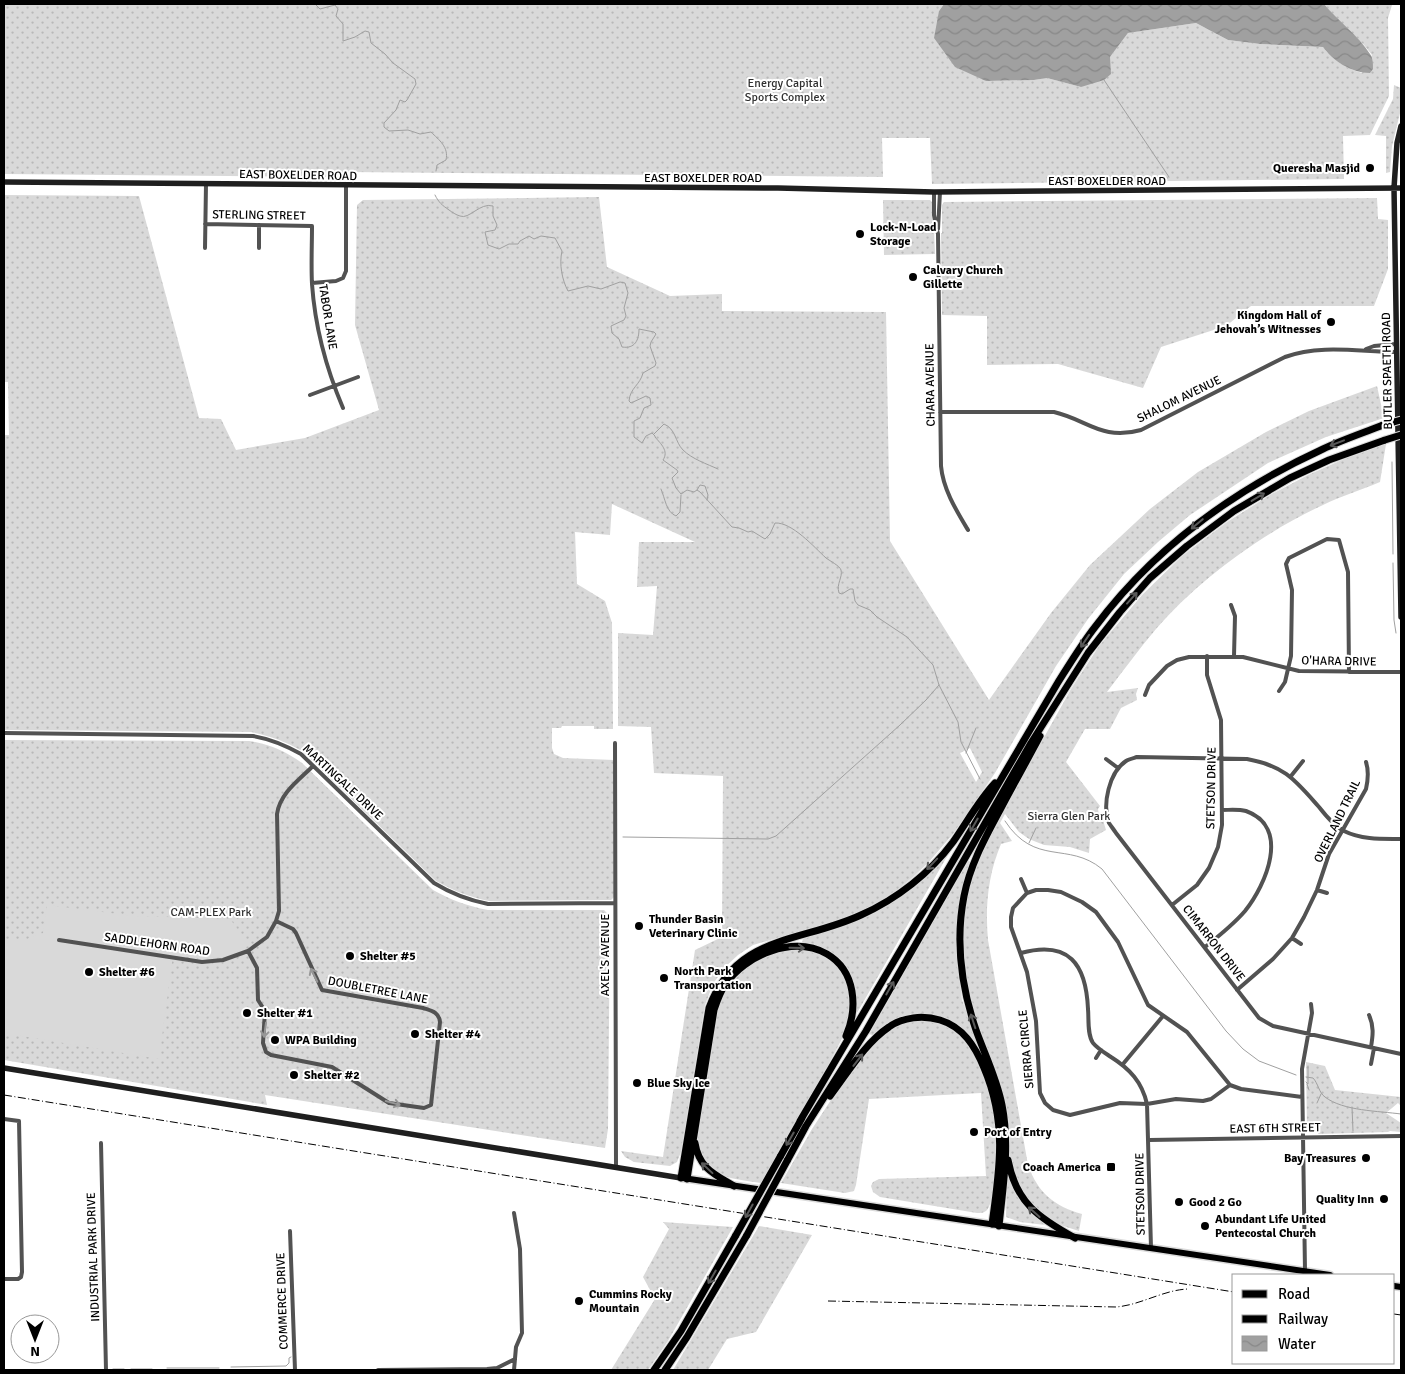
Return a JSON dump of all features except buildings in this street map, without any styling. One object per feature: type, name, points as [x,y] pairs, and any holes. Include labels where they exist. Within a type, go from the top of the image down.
[{"type":"highway","points":[[800,1121],[1056,684],[1095,627],[1153,561],[1204,518],[1261,480],[1324,448],[1401,420]]},
{"type":"highway","points":[[665,1370],[687,1337],[747,1235],[806,1126],[866,1031],[1031,743],[1088,653],[1120,612],[1150,578],[1187,546],[1234,511],[1290,478],[1328,460],[1401,435]]},
{"type":"highway","points":[[996,1225],[1006,1152],[1005,1122],[1002,1102],[966,1001],[959,947],[961,913],[964,895],[978,851],[1072,677]]},
{"type":"highway","points":[[684,1178],[709,1008],[722,980],[731,970],[757,950],[861,915],[898,894],[921,876],[952,843],[992,786],[1006,771]]},
{"type":"highway","points":[[654,1370],[681,1331],[839,1052],[849,1030],[854,999],[851,984],[845,972],[826,954],[797,947],[769,951],[758,956],[734,974],[725,985],[714,1010],[711,1024],[694,1138],[684,1178]]},
{"type":"highway","points":[[806,1126],[872,1041],[890,1026],[918,1017],[948,1022],[960,1030],[972,1042],[994,1096],[1000,1131],[1001,1152],[996,1225]]},
{"type":"highway","points":[[694,1138],[696,1151],[701,1162],[709,1171],[734,1186]]},
{"type":"highway","points":[[1006,1152],[1011,1174],[1028,1206],[1041,1218],[1076,1238]]},
{"type":"main road","name":"BUTLER SPAETH ROAD","points":[[1401,126],[1397,143],[1394,188],[1401,616]]},
{"type":"main road","name":"EAST BOXELDER ROAD","points":[[4,182],[816,189],[937,192],[1401,188]]},
{"type":"main road","points":[[4,1068],[734,1186],[1324,1274]]},
{"type":"street","points":[[206,184],[206,248]]},
{"type":"street","points":[[312,283],[336,281],[343,278],[346,271],[346,186]]},
{"type":"street","name":"CHARA AVENUE","points":[[937,192],[940,215],[938,234],[942,476],[955,509],[968,530]]},
{"type":"street","name":"STERLING STREET","points":[[206,224],[312,226]]},
{"type":"street","points":[[258,248],[259,225]]},
{"type":"street","name":"TABOR LANE","points":[[312,226],[312,283],[318,327],[323,351],[343,408]]},
{"type":"street","name":"SHALOM AVENUE","points":[[1363,350],[1374,346],[1396,344]]},
{"type":"street","name":"SHALOM AVENUE","points":[[940,412],[1054,412],[1064,414],[1102,431],[1126,433],[1149,426],[1286,356],[1311,350],[1396,352]]},
{"type":"street","points":[[310,395],[358,377]]},
{"type":"street","points":[[1279,691],[1286,682],[1292,656],[1292,590],[1286,564],[1289,558],[1327,539],[1339,540],[1348,572],[1349,672]]},
{"type":"street","points":[[1231,604],[1235,616],[1234,656]]},
{"type":"street","name":"O'HARA DRIVE","points":[[1146,695],[1149,684],[1167,666],[1189,656],[1243,657],[1289,670],[1310,672],[1401,672]]},
{"type":"street","name":"STETSON DRIVE","points":[[1172,905],[1197,885],[1209,868],[1218,847],[1222,825],[1221,720],[1207,675],[1207,656]]},
{"type":"street","name":"MARTINGALE DRIVE","points":[[4,733],[253,736],[284,745],[301,754],[434,883],[451,893],[469,900],[488,904],[616,903]]},
{"type":"street","name":"AXEL'S AVENUE","points":[[615,743],[616,1167]]},
{"type":"street","points":[[1106,759],[1118,768],[1126,760],[1137,757],[1222,757],[1264,762],[1291,776],[1330,821],[1342,831],[1364,838],[1401,839]]},
{"type":"street","points":[[1291,776],[1303,761]]},
{"type":"street","name":"OVERLAND TRAIL","points":[[1237,990],[1273,959],[1292,938],[1304,917],[1317,890],[1329,854],[1366,789],[1368,768],[1366,762]]},
{"type":"street","name":"SADDLEHORN ROAD","points":[[59,940],[202,962],[223,960],[248,951],[267,937],[279,911],[278,805],[282,797],[313,766]]},
{"type":"street","name":"CIMARRON DRIVE","points":[[1118,768],[1108,797],[1107,809],[1110,823],[1259,1018],[1273,1026],[1401,1054]]},
{"type":"street","points":[[1205,948],[1246,910],[1259,890],[1270,862],[1272,847],[1269,833],[1259,819],[1245,811],[1222,810]]},
{"type":"street","points":[[1021,879],[1027,894],[1036,890],[1061,892],[1082,902],[1096,912],[1118,942],[1148,1005],[1187,1032],[1230,1085],[1241,1089],[1302,1097]]},
{"type":"street","points":[[1317,890],[1326,893]]},
{"type":"street","name":"SIERRA CIRCLE","points":[[1027,894],[1014,908],[1011,917],[1011,927],[1027,972],[1036,1021],[1038,1085],[1045,1103],[1061,1114],[1070,1115],[1114,1104],[1147,1104],[1176,1099],[1203,1101],[1210,1099],[1230,1085]]},
{"type":"street","name":"DOUBLETREE LANE","points":[[248,951],[255,963],[258,1000],[266,1012],[263,1043],[266,1052],[271,1055],[332,1067],[389,1104],[424,1108],[431,1105],[440,1017],[436,1013],[423,1008],[322,990],[296,933],[293,929],[276,921]]},
{"type":"street","points":[[1292,938],[1301,944]]},
{"type":"street","points":[[1021,953],[1036,949],[1057,950],[1068,956],[1078,965],[1084,976],[1090,1035],[1093,1042],[1101,1050],[1096,1058]]},
{"type":"street","points":[[1305,1271],[1302,1069],[1312,1013],[1311,1004]]},
{"type":"street","points":[[1369,1015],[1373,1023],[1371,1064]]},
{"type":"street","points":[[1123,1064],[1163,1016]]},
{"type":"street","name":"STETSON DRIVE","points":[[1101,1050],[1123,1064],[1134,1074],[1140,1084],[1147,1104],[1151,1248]]},
{"type":"street","points":[[4,1119],[19,1121],[21,1277],[18,1279],[4,1279]]},
{"type":"street","name":"EAST 6TH STREET","points":[[1149,1140],[1401,1136]]},
{"type":"street","name":"INDUSTRIAL PARK DRIVE","points":[[101,1143],[106,1370]]},
{"type":"street","points":[[514,1214],[520,1249],[522,1333],[516,1347],[514,1370]]},
{"type":"street","name":"COMMERCE DRIVE","points":[[290,1231],[295,1370]]},
{"type":"street","points":[[378,1370],[487,1369],[498,1368],[515,1359]]},
{"type":"green space","name":"Energy Capital Sports Complex","points":[[4,4],[944,4],[939,11],[986,81],[1047,78],[1081,87],[1110,57],[1128,33],[1196,23],[1228,40],[1260,44],[1323,47],[1340,63],[1362,73],[1372,55],[1324,4],[1390,4],[1392,5],[1388,18],[1389,96],[1370,135],[1343,136],[1344,179],[932,184],[930,138],[882,138],[883,177],[348,172],[347,177],[4,174]]},
{"type":"green space","points":[[1394,85],[1401,88],[1401,109],[1392,146],[1390,172],[1386,173],[1386,136],[1375,135],[1393,99]]},
{"type":"green space","points":[[4,195],[139,196],[199,418],[221,419],[236,450],[305,438],[379,410],[355,325],[357,205],[363,200],[599,197],[607,267],[670,296],[722,294],[722,311],[886,312],[890,541],[989,700],[1051,613],[1090,565],[1150,509],[1198,472],[1266,432],[1309,411],[1377,386],[1384,418],[1326,437],[1268,463],[1190,515],[1124,574],[1088,619],[1056,666],[995,773],[953,834],[913,877],[879,902],[859,912],[832,922],[753,945],[724,968],[713,984],[705,1005],[681,1152],[677,1162],[670,1166],[634,1162],[625,1157],[621,1151],[663,1157],[695,950],[722,937],[723,776],[654,773],[651,727],[618,726],[618,633],[653,635],[657,586],[637,587],[639,542],[695,542],[612,504],[610,535],[575,532],[577,584],[605,601],[612,623],[613,729],[594,729],[594,726],[562,726],[561,728],[552,728],[552,748],[554,754],[563,758],[614,760],[614,897],[611,900],[489,901],[462,893],[436,881],[302,751],[277,739],[251,732],[4,730],[4,435],[9,435],[8,382],[4,382]],"holes":[[[970,748],[982,772],[976,782],[960,753]]]},
{"type":"green space","points":[[1377,198],[1378,219],[1388,220],[1388,269],[1374,306],[1251,306],[1226,326],[1161,347],[1143,388],[1058,364],[987,365],[987,316],[942,315],[941,233],[942,205],[944,202]]},
{"type":"green space","points":[[883,200],[930,200],[933,203],[935,254],[884,255]]},
{"type":"green space","name":"Sierra Glen Park","points":[[1386,444],[1380,482],[1301,516],[1234,558],[1173,610],[1107,692],[1138,688],[1137,700],[1121,708],[1110,729],[1085,729],[1066,762],[1100,806],[1098,809],[1099,815],[1102,817],[1106,830],[1090,839],[1089,853],[1070,847],[1044,845],[1029,839],[1019,832],[1005,814],[1000,823],[1012,841],[1001,844],[990,879],[987,903],[988,940],[1028,1165],[1042,1191],[1048,1197],[1063,1207],[1082,1214],[1079,1231],[1057,1224],[1043,1216],[1020,1190],[1010,1159],[1009,1122],[1002,1089],[967,997],[961,931],[966,898],[979,854],[1071,689],[1099,646],[1142,595],[1182,556],[1227,522],[1270,495],[1344,459]]},
{"type":"green space","name":"CAM-PLEX Park","points":[[4,740],[249,741],[263,744],[283,752],[302,763],[433,890],[446,897],[466,905],[488,910],[604,910],[610,916],[608,1129],[605,1148],[265,1095],[267,1105],[4,1060]]},
{"type":"green space","points":[[953,846],[853,1020],[848,973],[816,946],[802,943],[803,938],[891,903]]},
{"type":"green space","points":[[968,861],[972,862],[961,896],[957,920],[956,947],[962,1000],[981,1049],[979,1050],[974,1041],[958,1025],[937,1016],[926,1014],[904,1017],[875,1036],[869,1034]]},
{"type":"green space","points":[[47,905],[134,916],[230,919],[245,939],[243,950],[225,957],[216,958],[173,955],[159,1059],[4,1033],[4,939],[27,939],[43,933]]},
{"type":"green space","points":[[797,949],[821,955],[830,960],[842,972],[851,996],[847,1029],[820,1081],[761,1183],[727,1177],[709,1168],[699,1150],[698,1136],[715,1018],[727,989],[734,978],[744,969],[767,956]]},
{"type":"green space","points":[[926,1020],[951,1028],[963,1037],[976,1056],[988,1085],[997,1126],[997,1156],[992,1195],[987,1210],[977,1213],[880,1197],[873,1192],[871,1186],[873,1182],[879,1179],[986,1176],[981,1093],[869,1099],[854,1191],[845,1193],[781,1183],[812,1129],[844,1080],[882,1034],[907,1021]]},
{"type":"green space","points":[[1306,1062],[1325,1066],[1335,1090],[1401,1097],[1401,1106],[1398,1103],[1386,1113],[1401,1123],[1401,1132],[1318,1134],[1318,1128],[1310,1128],[1309,1133],[1307,1131]]},
{"type":"green space","points":[[1007,1170],[1015,1193],[1023,1204],[1045,1225],[1020,1222],[1006,1217]]},
{"type":"green space","points":[[663,1222],[733,1227],[668,1341],[648,1370],[611,1370],[655,1299],[643,1277],[669,1229]]},
{"type":"green space","points":[[759,1226],[812,1235],[756,1332],[727,1339],[708,1370],[673,1370]]},
{"type":"water","points":[[944,4],[1324,4],[1365,47],[1372,57],[1373,69],[1370,73],[1349,68],[1331,57],[1323,47],[1260,44],[1228,40],[1196,23],[1128,33],[1110,57],[1111,74],[1104,80],[1081,87],[1047,78],[986,81],[955,67],[934,38],[939,11]]},
{"type":"waterway","points":[[315,4],[320,9],[335,5],[338,9],[336,16],[343,24],[343,41],[365,31],[369,32],[371,43],[393,63],[415,79],[416,84],[407,100],[405,102],[400,100],[396,110],[384,123],[384,127],[389,131],[408,130],[420,134],[431,132],[443,144],[447,155],[446,160],[437,165],[436,171]]},
{"type":"waterway","points":[[1104,80],[1169,177]]},
{"type":"waterway","points":[[435,195],[443,205],[463,217],[484,206],[493,206],[493,216],[497,225],[495,230],[485,232],[488,245],[499,249],[509,244],[518,244],[529,236],[534,239],[541,236],[555,238],[562,251],[562,272],[568,291],[588,286],[601,289],[620,282],[625,283],[628,293],[624,308],[626,316],[624,320],[611,326],[612,333],[619,339],[622,347],[630,347],[635,343],[639,329],[656,334],[650,346],[656,363],[655,366],[643,373],[629,401],[631,403],[646,396],[650,398],[651,405],[644,408],[640,418],[634,421],[634,437],[642,443],[646,436],[652,433],[665,451],[663,460],[678,472],[672,478],[681,494],[687,490],[694,492],[697,490],[732,527],[748,532],[752,531],[765,539],[770,534],[775,523],[788,526],[839,567],[841,570],[838,587],[839,593],[842,594],[853,589],[855,601],[858,605],[870,610],[877,617],[907,637],[933,665],[939,685],[958,722],[961,742],[980,779]]},
{"type":"waterway","points":[[654,434],[664,424],[668,426],[680,447],[691,456],[718,469]]},
{"type":"waterway","points":[[1392,462],[1393,554]]},
{"type":"waterway","points":[[697,490],[700,485],[705,486],[708,495],[707,500]]},
{"type":"waterway","points":[[661,489],[668,508],[676,516],[680,512],[681,495]]},
{"type":"waterway","points":[[1393,563],[1396,633]]},
{"type":"waterway","points":[[623,837],[768,839],[776,836],[900,725],[939,685]]},
{"type":"waterway","points":[[966,753],[976,728]]},
{"type":"waterway","points":[[1005,821],[1016,835],[1028,844],[1052,852],[1077,856],[1102,869],[1226,1031],[1243,1049],[1259,1061],[1296,1075]]},
{"type":"waterway","points":[[1029,843],[1036,828]]},
{"type":"waterway","points":[[1306,1082],[1308,1084],[1308,1066]]},
{"type":"waterway","points":[[1306,1077],[1313,1078],[1321,1093],[1333,1102],[1362,1110],[1401,1114]]},
{"type":"waterway","points":[[1307,1084],[1309,1090]]},
{"type":"waterway","points":[[1317,1103],[1321,1094]]},
{"type":"waterway","points":[[1352,1107],[1353,1131]]},
{"type":"waterway","points":[[231,1367],[286,1366],[291,1357]]},
{"type":"waterway","points":[[167,1368],[219,1368]]},
{"type":"waterway","points":[[113,1369],[124,1369]]},
{"type":"waterway","points":[[131,1369],[152,1369]]},
{"type":"waterway","points":[[80,1370],[100,1370]]},
{"type":"railway","points":[[4,1095],[1232,1292]]},
{"type":"railway","points":[[828,1301],[1116,1307],[1188,1289]]},
{"type":"railway","points":[[1395,1314],[1401,1315]]},
{"type":"place","name":"Queresha Masjid","points":[[1370,168]]},
{"type":"place","name":"Lock-N-Load Storage","points":[[860,234]]},
{"type":"place","name":"Calvary Church Gillette","points":[[913,277]]},
{"type":"place","name":"Kingdom Hall of Jehovah’s Witnesses","points":[[1331,322]]},
{"type":"place","name":"Thunder Basin Veterinary Clinic","points":[[639,926]]},
{"type":"place","name":"Shelter #5","points":[[350,956]]},
{"type":"place","name":"Shelter #6","points":[[89,972]]},
{"type":"place","name":"North Park Transportation","points":[[664,978]]},
{"type":"place","name":"Shelter #1","points":[[247,1013]]},
{"type":"place","name":"Shelter #4","points":[[415,1034]]},
{"type":"place","name":"WPA Building","points":[[275,1040]]},
{"type":"place","name":"Shelter #2","points":[[294,1075]]},
{"type":"place","name":"Blue Sky Ice","points":[[637,1083]]},
{"type":"place","name":"Port of Entry","points":[[974,1132]]},
{"type":"place","name":"Bay Treasures","points":[[1366,1158]]},
{"type":"place","name":"Coach America","points":[[1111,1167]]},
{"type":"place","name":"Quality Inn","points":[[1384,1199]]},
{"type":"place","name":"Good 2 Go","points":[[1179,1202]]},
{"type":"place","name":"Abundant Life United Pentecostal Church","points":[[1205,1226]]},
{"type":"place","name":"Cummins Rocky Mountain","points":[[579,1301]]}]
